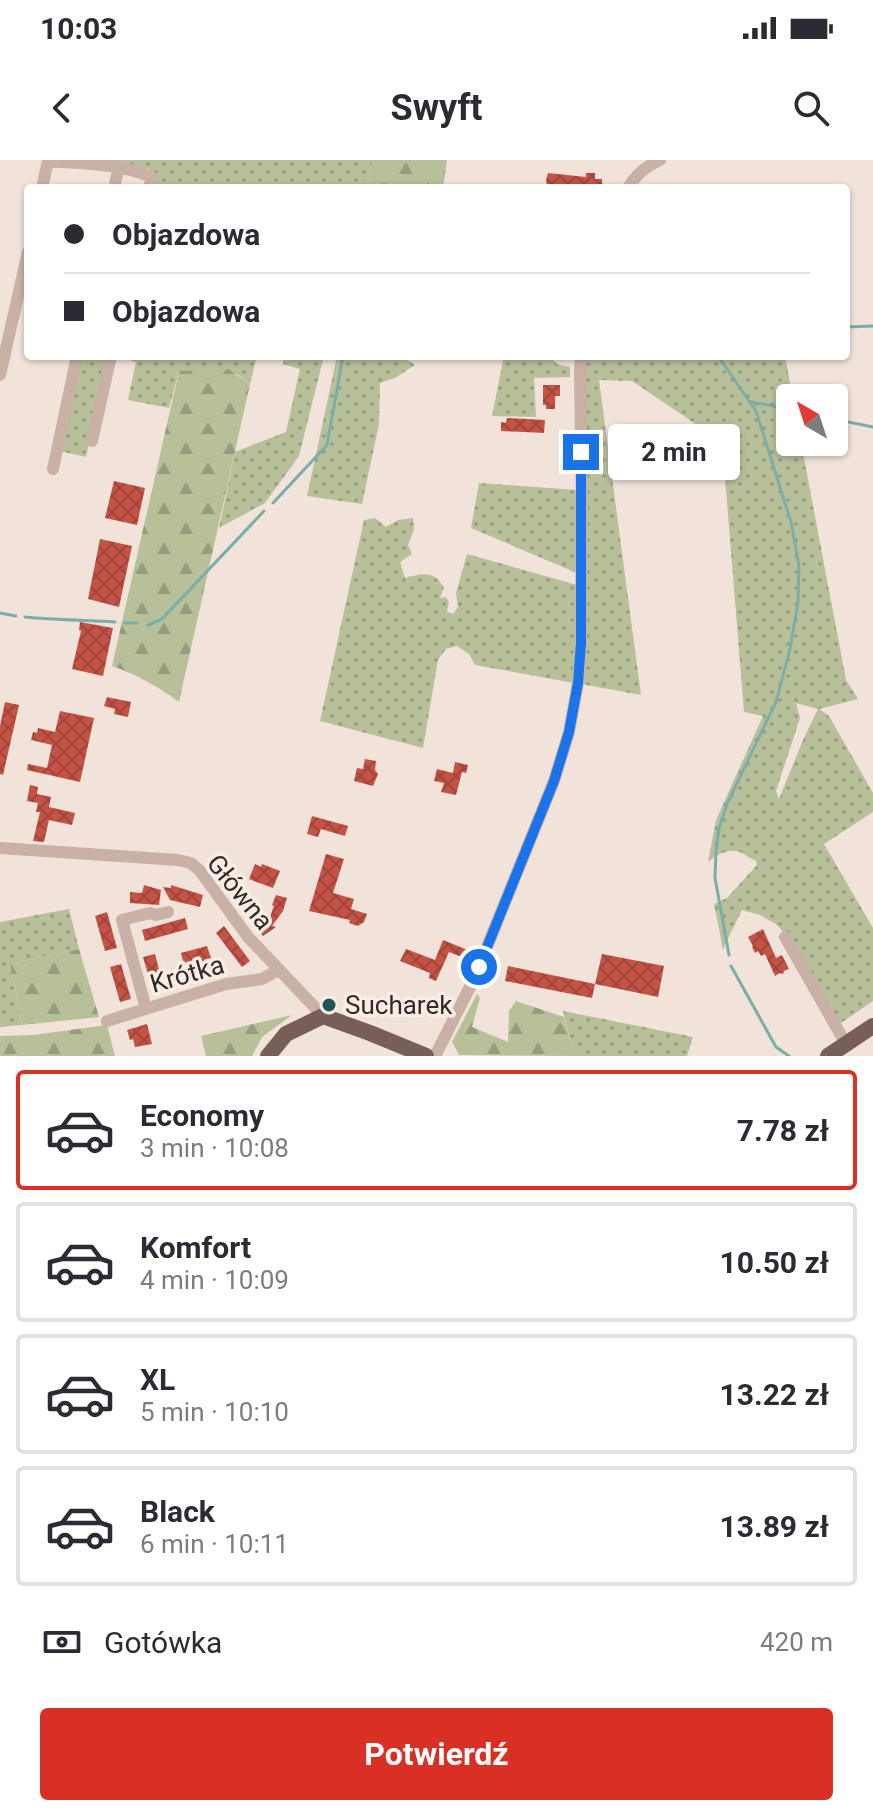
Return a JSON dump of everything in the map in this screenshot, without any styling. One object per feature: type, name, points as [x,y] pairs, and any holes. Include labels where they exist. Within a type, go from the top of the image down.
[{"type":"main road","points":[[268,1056],[286,1034],[323,1016],[426,1056]]},
{"type":"main road","points":[[828,1056],[873,1026]]},
{"type":"street","points":[[43,184],[48,161],[119,166],[138,171],[151,182]]},
{"type":"street","points":[[630,184],[653,162]]},
{"type":"street","points":[[115,184],[119,166]]},
{"type":"street","points":[[0,375],[24,270]]},
{"type":"street","points":[[53,469],[76,360]]},
{"type":"street","points":[[92,441],[110,360]]},
{"type":"street","points":[[435,1056],[474,979],[549,795],[569,732],[581,643],[581,360]]},
{"type":"street","name":"Główna","points":[[0,848],[191,863],[208,881],[235,921],[323,1016]]},
{"type":"street","points":[[146,1009],[122,920],[168,912]]},
{"type":"street","points":[[785,937],[846,1044]]},
{"type":"street","name":"Krótka","points":[[107,1021],[226,984],[262,979],[278,970]]},
{"type":"green space","points":[[108,160],[373,160],[367,184],[152,184],[150,169]]},
{"type":"green space","points":[[373,160],[447,160],[444,184],[367,184]]},
{"type":"green space","points":[[81,360],[108,360],[86,457],[60,451]]},
{"type":"green space","points":[[129,360],[256,360],[250,384],[237,374],[179,371],[169,408],[128,400],[136,362]]},
{"type":"green space","points":[[284,360],[323,360],[299,456],[265,503],[219,528],[235,452],[286,432],[300,369],[283,364]]},
{"type":"green space","points":[[336,360],[407,360],[415,365],[395,378],[380,383],[379,424],[362,504],[307,496]]},
{"type":"green space","points":[[503,360],[553,360],[570,367],[570,377],[534,378],[536,417],[492,416]]},
{"type":"green space","points":[[585,360],[786,360],[790,384],[776,384],[776,456],[804,456],[846,680],[858,699],[819,709],[829,716],[873,793],[873,812],[824,844],[873,928],[873,1001],[838,1025],[789,938],[776,924],[742,910],[723,949],[714,904],[727,898],[757,865],[756,861],[733,851],[720,854],[708,862],[716,820],[763,716],[744,712],[724,465],[700,427],[632,381],[599,380],[641,695],[581,684]],"holes":[[[796,703],[818,709],[779,799],[776,791],[800,718]]]},
{"type":"green space","points":[[228,369],[250,384],[179,702],[147,681],[112,666],[179,371]]},
{"type":"green space","points":[[479,483],[577,490],[579,574],[471,528]]},
{"type":"green space","points":[[375,518],[386,527],[398,520],[413,518],[414,529],[408,545],[412,554],[400,562],[405,578],[422,574],[436,578],[444,588],[440,598],[446,597],[449,602],[447,612],[453,614],[458,607],[456,593],[467,554],[577,585],[574,683],[475,665],[469,654],[457,646],[446,649],[438,660],[423,748],[320,721],[364,520]]},
{"type":"green space","points":[[69,909],[79,949],[10,964],[22,1025],[0,1027],[0,922]]},
{"type":"green space","points":[[79,949],[99,1017],[22,1025],[10,964]]},
{"type":"green space","points":[[477,994],[480,998],[472,1027],[508,1042],[509,1011],[516,1001],[564,1017],[577,1056],[459,1055],[452,1042]]},
{"type":"green space","points":[[563,1011],[693,1037],[687,1056],[577,1056]]},
{"type":"green space","points":[[292,1015],[262,1037],[252,1056],[206,1056],[201,1036]]},
{"type":"green space","points":[[107,1025],[115,1056],[0,1056],[0,1036]]},
{"type":"building","points":[[548,173],[586,177],[586,173],[595,173],[595,179],[602,179],[603,184],[547,184]]},
{"type":"building","points":[[543,385],[560,385],[560,396],[555,396],[555,409],[546,409],[543,405]]},
{"type":"building","points":[[507,418],[545,420],[544,433],[501,431],[501,422],[506,423]]},
{"type":"building","points":[[114,481],[145,488],[137,525],[105,518]]},
{"type":"building","points":[[100,539],[132,546],[119,607],[88,599]]},
{"type":"building","points":[[80,622],[113,628],[103,676],[72,669],[81,631]]},
{"type":"building","points":[[107,697],[131,702],[128,717],[114,714],[115,709],[104,706]]},
{"type":"building","points":[[5,702],[19,705],[3,775],[0,774],[0,726]]},
{"type":"building","points":[[60,711],[94,718],[80,782],[27,770],[28,764],[47,768],[52,745],[31,740],[38,728],[55,732]]},
{"type":"building","points":[[365,759],[376,761],[378,774],[373,786],[354,781],[357,768],[363,769]]},
{"type":"building","points":[[455,762],[468,765],[466,773],[462,772],[456,795],[441,792],[444,783],[434,781],[437,769],[453,773]]},
{"type":"building","points":[[30,785],[38,787],[37,794],[51,797],[49,807],[75,813],[72,825],[49,820],[44,842],[33,841],[40,812],[36,812],[38,803],[27,801]]},
{"type":"building","points":[[312,816],[348,826],[345,836],[321,829],[318,837],[307,834]]},
{"type":"building","points":[[326,854],[344,859],[333,893],[354,899],[351,909],[367,914],[358,926],[349,923],[350,920],[309,911]]},
{"type":"building","points":[[255,864],[280,871],[273,888],[249,879]]},
{"type":"building","points":[[144,885],[161,890],[159,905],[130,903],[130,892],[142,893]]},
{"type":"building","points":[[171,885],[203,895],[200,907],[170,900],[163,887],[171,888]]},
{"type":"building","points":[[276,895],[287,898],[283,911],[272,926],[276,927],[263,936],[253,924],[267,925]]},
{"type":"building","points":[[107,912],[117,948],[105,951],[95,916]]},
{"type":"building","points":[[185,918],[188,929],[145,941],[142,930]]},
{"type":"building","points":[[224,926],[250,961],[242,967],[216,933]]},
{"type":"building","points":[[763,929],[776,958],[782,955],[789,969],[783,974],[775,976],[765,954],[755,953],[752,947],[748,937]]},
{"type":"building","points":[[443,940],[475,953],[472,961],[449,952],[436,981],[429,978],[430,973],[400,961],[406,949],[435,960]]},
{"type":"building","points":[[207,946],[211,958],[205,959],[210,976],[194,980],[189,963],[184,965],[181,953]]},
{"type":"building","points":[[155,954],[164,989],[153,992],[143,957]]},
{"type":"building","points":[[602,954],[664,966],[658,997],[595,984]]},
{"type":"building","points":[[121,964],[131,999],[120,1002],[110,967]]},
{"type":"building","points":[[508,966],[595,984],[592,998],[505,981]]},
{"type":"building","points":[[147,1024],[152,1044],[135,1047],[127,1030]]},
{"type":"waterway","points":[[850,327],[873,326]]},
{"type":"waterway","points":[[273,503],[327,445],[342,360]]},
{"type":"waterway","points":[[721,360],[756,411],[791,522],[799,566],[798,603],[776,702],[727,804],[719,828],[715,878],[729,955]]},
{"type":"waterway","points":[[751,402],[776,406]]},
{"type":"waterway","points":[[848,422],[873,427]]},
{"type":"waterway","points":[[148,625],[162,619],[264,511]]},
{"type":"waterway","points":[[0,613],[16,616]]},
{"type":"waterway","points":[[25,617],[115,622]]},
{"type":"waterway","points":[[124,623],[137,623]]},
{"type":"waterway","points":[[731,966],[776,1047],[789,1056]]},
{"type":"place","name":"Sucharek","points":[[329,1005]]},
{"type":"route","points":[[479,967],[538,824],[569,732],[581,643],[581,452]]}]
